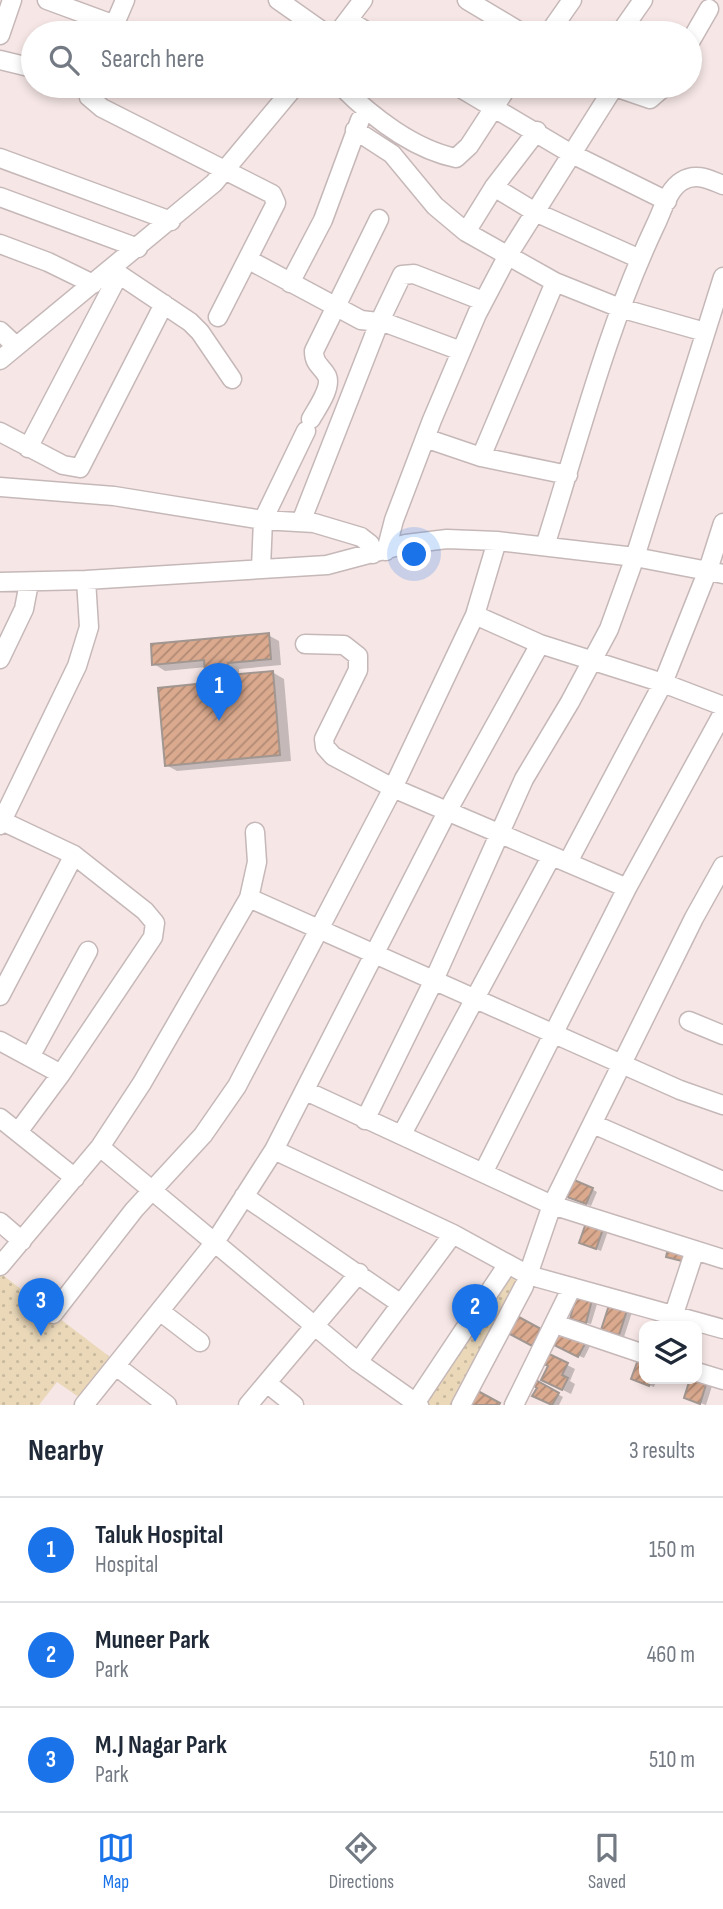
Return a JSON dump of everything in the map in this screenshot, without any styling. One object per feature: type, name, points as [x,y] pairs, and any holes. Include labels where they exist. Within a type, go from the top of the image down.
[{"type":"street","points":[[0,35],[12,0]]},
{"type":"street","points":[[47,0],[95,21]]},
{"type":"street","points":[[116,21],[125,0]]},
{"type":"street","points":[[278,0],[308,21]]},
{"type":"street","points":[[347,21],[363,0]]},
{"type":"street","points":[[467,0],[502,21]]},
{"type":"street","points":[[557,21],[572,0]]},
{"type":"street","points":[[629,21],[643,0]]},
{"type":"street","points":[[698,21],[705,4],[723,22]]},
{"type":"street","points":[[0,60],[21,65]]},
{"type":"street","points":[[90,98],[102,108],[272,194],[275,198],[276,203],[249,260],[218,317]]},
{"type":"street","points":[[0,360],[93,284],[115,271],[226,171],[285,98]]},
{"type":"street","points":[[354,98],[400,134],[456,158],[469,146],[498,98]]},
{"type":"street","points":[[478,98],[570,153],[667,201]]},
{"type":"street","points":[[379,552],[483,301],[508,255],[605,98]]},
{"type":"street","points":[[290,283],[323,220],[365,109]]},
{"type":"street","points":[[355,130],[392,154],[435,206],[466,232],[555,282],[620,308],[705,332]]},
{"type":"street","points":[[466,232],[494,187],[537,131]]},
{"type":"street","points":[[0,158],[171,221]]},
{"type":"street","points":[[545,547],[620,308],[667,201],[674,188],[688,178],[698,176],[723,185]]},
{"type":"street","points":[[494,187],[535,212],[640,259]]},
{"type":"street","points":[[0,197],[138,248]]},
{"type":"street","points":[[261,568],[262,520],[328,383],[326,374],[316,363],[314,351],[379,219]]},
{"type":"street","points":[[0,244],[48,262],[93,284]]},
{"type":"street","points":[[249,260],[360,320],[379,323],[461,351]]},
{"type":"street","points":[[115,271],[200,331],[232,379]]},
{"type":"street","points":[[28,448],[115,271]]},
{"type":"street","points":[[301,522],[379,323],[400,278],[409,272],[483,301]]},
{"type":"street","points":[[365,1120],[434,980],[524,779],[609,629],[635,557],[723,277]]},
{"type":"street","points":[[481,457],[555,282]]},
{"type":"street","points":[[0,432],[62,465],[80,468],[164,304]]},
{"type":"street","points":[[0,331],[16,346]]},
{"type":"street","points":[[425,438],[481,457],[568,475]]},
{"type":"street","points":[[0,487],[114,496],[262,520],[314,523],[361,537],[379,552]]},
{"type":"street","points":[[402,1134],[474,996],[560,860],[663,683],[716,572],[723,523]]},
{"type":"street","points":[[0,582],[29,583],[327,565],[406,544],[447,539],[497,541],[635,557],[716,572]]},
{"type":"street","points":[[53,1314],[153,1188],[204,1135],[223,1109],[393,788],[475,615],[497,541]]},
{"type":"street","points":[[18,1132],[61,1074],[155,930],[151,917],[74,855],[1,823],[77,666],[89,627],[86,580]]},
{"type":"street","points":[[0,659],[24,609],[29,583]]},
{"type":"street","points":[[475,615],[540,644],[663,683],[723,706]]},
{"type":"street","points":[[304,644],[344,645],[356,652],[358,670],[324,739],[325,747],[333,756],[393,788],[627,888]]},
{"type":"street","points":[[84,1405],[215,1242],[274,1150],[448,810],[540,644]]},
{"type":"street","points":[[484,1171],[627,888],[723,713]]},
{"type":"street","points":[[0,1266],[100,1147],[142,1083],[249,898],[257,862],[255,832]]},
{"type":"street","points":[[0,996],[74,855]]},
{"type":"street","points":[[461,1405],[526,1280],[552,1205],[694,918],[723,866]]},
{"type":"street","points":[[249,898],[623,1064],[723,1105]]},
{"type":"street","points":[[30,1057],[88,951]]},
{"type":"street","points":[[689,1021],[723,1035]]},
{"type":"street","points":[[0,1041],[61,1074]]},
{"type":"street","points":[[306,1091],[365,1120],[484,1171],[552,1205],[723,1259]]},
{"type":"street","points":[[0,1118],[75,1178]]},
{"type":"street","points":[[593,1124],[723,1181]]},
{"type":"street","points":[[100,1147],[153,1188],[316,1328],[416,1404],[508,1264]]},
{"type":"street","points":[[274,1150],[453,1234],[508,1264],[526,1280],[572,1287],[672,1321],[695,1250]]},
{"type":"street","points":[[244,1196],[401,1304]]},
{"type":"street","points":[[0,1222],[22,1241]]},
{"type":"street","points":[[358,1362],[453,1234]]},
{"type":"street","points":[[248,1405],[316,1328],[359,1273]]},
{"type":"street","points":[[514,1405],[572,1287]]},
{"type":"street","points":[[161,1312],[200,1342]]},
{"type":"street","points":[[555,1324],[639,1352]]},
{"type":"street","points":[[702,1326],[723,1329]]},
{"type":"street","points":[[116,1366],[167,1405]]},
{"type":"street","points":[[702,1374],[723,1380]]},
{"type":"street","points":[[267,1383],[294,1405]]},
{"type":"shaded area","points":[[0,1273],[110,1357],[80,1398],[57,1382],[39,1405],[0,1405]]},
{"type":"shaded area","points":[[504,1274],[523,1284],[458,1405],[427,1405],[420,1400]]},
{"type":"building","points":[[269,633],[271,659],[228,663],[229,675],[273,671],[280,755],[165,766],[158,688],[206,683],[204,660],[152,665],[151,644]]},
{"type":"building","points":[[574,1180],[593,1188],[586,1204],[567,1197]]},
{"type":"building","points":[[587,1220],[604,1226],[596,1249],[579,1243]]},
{"type":"building","points":[[669,1244],[690,1249],[686,1262],[666,1257]]},
{"type":"building","points":[[577,1292],[593,1296],[586,1323],[570,1319]]},
{"type":"building","points":[[610,1302],[628,1307],[619,1335],[601,1330]]},
{"type":"building","points":[[517,1316],[541,1329],[532,1346],[508,1333]]},
{"type":"building","points":[[560,1327],[587,1340],[578,1357],[552,1344]]},
{"type":"building","points":[[545,1352],[568,1363],[562,1375],[568,1378],[562,1390],[541,1380],[548,1366],[540,1362]]},
{"type":"building","points":[[639,1357],[639,1382],[631,1379]]},
{"type":"building","points":[[702,1378],[708,1378],[700,1404],[684,1398],[688,1384],[702,1384]]},
{"type":"building","points":[[534,1379],[559,1393],[552,1405],[532,1396],[537,1388],[531,1384]]},
{"type":"building","points":[[476,1390],[500,1403],[499,1405],[468,1405]]},
{"type":"place","name":"Taluk Hospital","points":[[219,721]]},
{"type":"place","name":"M.J Nagar Park","points":[[41,1336]]},
{"type":"place","name":"Muneer Park","points":[[475,1342]]}]
